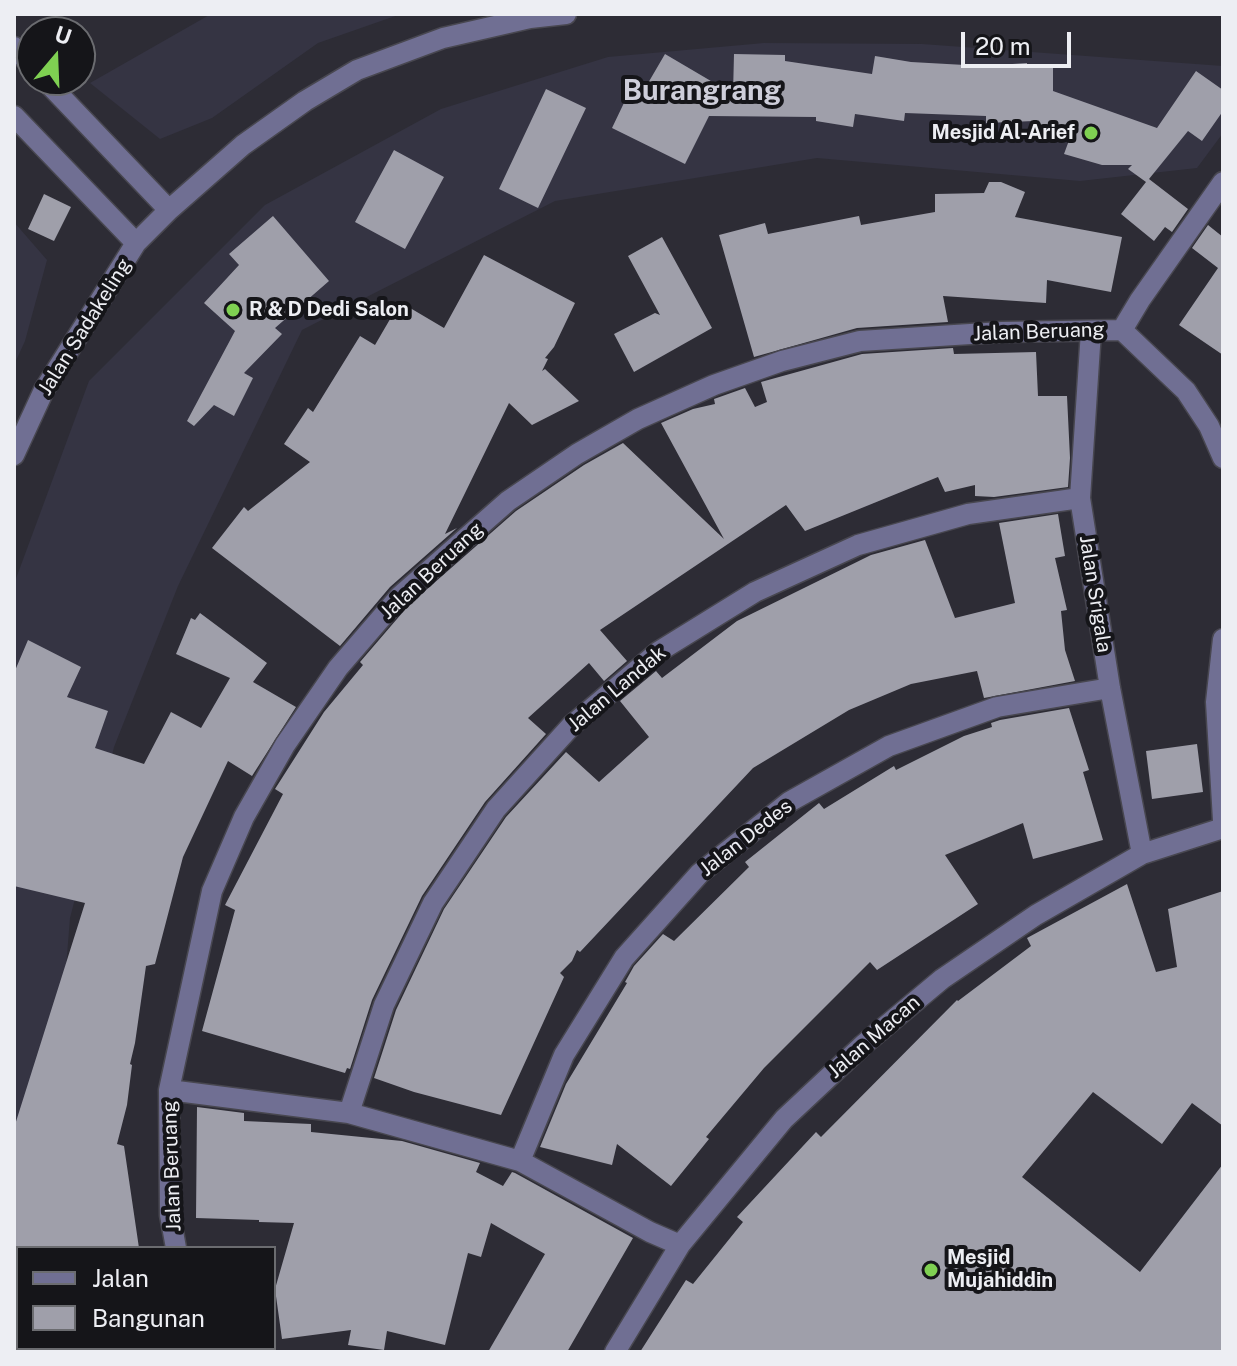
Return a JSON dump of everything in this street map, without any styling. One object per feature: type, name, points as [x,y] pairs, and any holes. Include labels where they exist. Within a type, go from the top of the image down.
[{"type":"street","name":"Jalan Sadakeling","points":[[14,455],[44,390],[136,243],[243,145],[305,101],[357,70],[443,38],[531,16],[566,14]]},
{"type":"street","points":[[60,96],[169,210]]},
{"type":"street","name":"Jalan Sadakeling","points":[[14,116],[136,243]]},
{"type":"street","points":[[1223,182],[1122,330],[1186,391],[1209,426],[1223,458]]},
{"type":"street","name":"Jalan Beruang","points":[[176,1246],[170,1215],[169,1090],[212,891],[244,817],[278,757],[338,668],[400,596],[508,501],[577,454],[638,419],[714,385],[782,361],[860,341],[1002,332],[1122,330]]},
{"type":"street","name":"Jalan Srigala","points":[[1091,331],[1080,498],[1110,688],[1142,854]]},
{"type":"street","name":"Jalan Landak","points":[[349,1113],[384,1005],[433,903],[496,809],[572,725],[658,652],[755,592],[858,545],[968,514],[1080,498]]},
{"type":"street","points":[[1223,639],[1216,702],[1223,820]]},
{"type":"street","name":"Jalan Dedes","points":[[520,1161],[564,1055],[624,958],[700,873],[789,802],[889,746],[997,707],[1110,688]]},
{"type":"street","name":"Jalan Macan","points":[[615,1352],[680,1245],[784,1119],[863,1045],[942,979],[1036,915],[1142,854],[1223,828]]},
{"type":"street","points":[[169,1090],[349,1113],[520,1161],[650,1232],[680,1245]]},
{"type":"shaded area","points":[[211,14],[401,14],[318,43],[212,118],[160,139],[96,88],[96,80]]},
{"type":"shaded area","points":[[764,43],[922,44],[1223,66],[1223,133],[1197,168],[1080,181],[817,158],[555,201],[302,330],[178,586],[114,747],[70,918],[50,1168],[19,1246],[16,1246],[16,1350],[75,1352],[14,1352],[14,584],[89,381],[265,205],[441,109],[608,57]]},
{"type":"shaded area","points":[[14,222],[47,260],[25,341],[14,365]]},
{"type":"building","points":[[665,54],[733,94],[734,54],[785,55],[785,61],[872,74],[875,56],[911,62],[983,66],[1027,63],[1027,67],[1053,68],[1053,91],[1157,128],[1196,71],[1223,90],[1223,111],[1202,141],[1188,131],[1149,179],[1188,209],[1172,232],[1165,227],[1154,241],[1121,214],[1146,182],[1128,169],[1132,165],[1102,165],[1064,154],[1071,135],[1034,134],[1034,121],[986,123],[986,116],[905,113],[904,121],[855,114],[853,127],[816,121],[816,117],[709,116],[685,164],[612,128],[633,84],[644,90]]},
{"type":"building","points":[[546,89],[586,108],[538,208],[499,189]]},
{"type":"building","points":[[394,150],[444,177],[405,249],[355,222]]},
{"type":"building","points":[[989,182],[1001,182],[1025,192],[1015,217],[1122,237],[1111,292],[1047,280],[1046,303],[943,296],[948,322],[857,328],[754,357],[719,235],[765,223],[768,234],[859,216],[861,225],[935,212],[935,194],[984,193]]},
{"type":"building","points":[[44,194],[71,207],[54,241],[28,229]]},
{"type":"building","points":[[273,216],[329,281],[275,328],[282,334],[244,373],[253,378],[234,416],[214,405],[194,426],[187,421],[235,331],[204,303],[239,265],[229,254]]},
{"type":"building","points":[[1208,225],[1223,237],[1223,355],[1179,325],[1218,268],[1192,248]]},
{"type":"building","points":[[662,237],[712,328],[634,372],[614,334],[655,313],[660,315],[628,256]]},
{"type":"building","points":[[484,255],[575,303],[554,347],[545,358],[548,359],[542,371],[545,369],[579,401],[532,425],[509,403],[445,534],[457,528],[390,587],[340,646],[212,548],[244,507],[248,511],[310,462],[284,444],[308,408],[313,412],[360,336],[375,345],[400,302],[444,328]]},
{"type":"building","points":[[953,348],[954,354],[1036,352],[1038,396],[1067,396],[1068,487],[994,497],[975,496],[975,485],[945,492],[938,477],[805,531],[786,505],[600,630],[627,661],[604,681],[589,663],[528,718],[546,734],[485,802],[422,896],[372,1000],[350,1069],[347,1068],[345,1073],[202,1031],[235,910],[225,905],[283,794],[275,789],[324,712],[363,665],[360,662],[409,605],[516,511],[623,443],[724,539],[661,423],[693,409],[715,404],[714,399],[745,388],[755,407],[767,402],[761,382],[862,354]]},
{"type":"building","points":[[1058,514],[1065,556],[1055,558],[1067,610],[1061,611],[1065,650],[1075,681],[984,698],[977,671],[911,684],[849,710],[753,768],[580,952],[577,950],[572,961],[560,973],[564,977],[501,1115],[374,1078],[396,1010],[444,909],[506,817],[566,752],[599,782],[649,737],[620,701],[656,671],[662,678],[737,621],[871,555],[925,540],[955,618],[1015,603],[999,523]]},
{"type":"building","points":[[200,613],[267,663],[253,682],[296,707],[252,776],[228,761],[183,857],[155,964],[146,966],[130,1064],[127,1105],[117,1144],[124,1146],[139,1246],[14,1248],[14,1128],[85,903],[14,886],[14,673],[28,640],[81,667],[67,697],[108,711],[95,748],[144,764],[171,712],[201,728],[230,678],[176,654],[191,618],[195,620]]},
{"type":"building","points":[[1069,708],[1089,770],[1083,772],[1103,840],[1033,859],[1023,823],[945,855],[978,904],[877,970],[870,962],[764,1068],[706,1137],[709,1139],[671,1186],[617,1144],[612,1165],[540,1147],[566,1084],[627,983],[634,966],[663,934],[674,941],[749,867],[745,862],[819,803],[824,809],[894,766],[896,770],[964,736],[992,727],[991,723],[1000,720]]},
{"type":"building","points":[[1197,744],[1203,792],[1152,799],[1146,751]]},
{"type":"building","points":[[1127,884],[1156,972],[1177,967],[1168,909],[1223,891],[1223,1126],[1192,1103],[1162,1144],[1093,1092],[1022,1177],[1140,1272],[1223,1164],[1223,1352],[640,1352],[686,1280],[693,1284],[743,1222],[737,1217],[816,1132],[821,1137],[957,1000],[1031,946],[1027,938]]},
{"type":"building","points":[[197,1107],[244,1113],[244,1121],[311,1124],[311,1132],[402,1141],[480,1163],[476,1172],[503,1186],[512,1172],[633,1238],[567,1352],[488,1352],[545,1254],[491,1223],[481,1257],[468,1253],[445,1345],[387,1331],[384,1350],[348,1345],[351,1330],[282,1339],[276,1286],[294,1223],[196,1218]]},
{"type":"place","name":"Mesjid Al-Arief","points":[[1091,133]]},
{"type":"place","name":"R & D Dedi Salon","points":[[233,310]]},
{"type":"place","name":"Mesjid Mujahiddin","points":[[931,1270]]},
{"type":"district","name":"Burangrang","points":[[702,91]]}]
